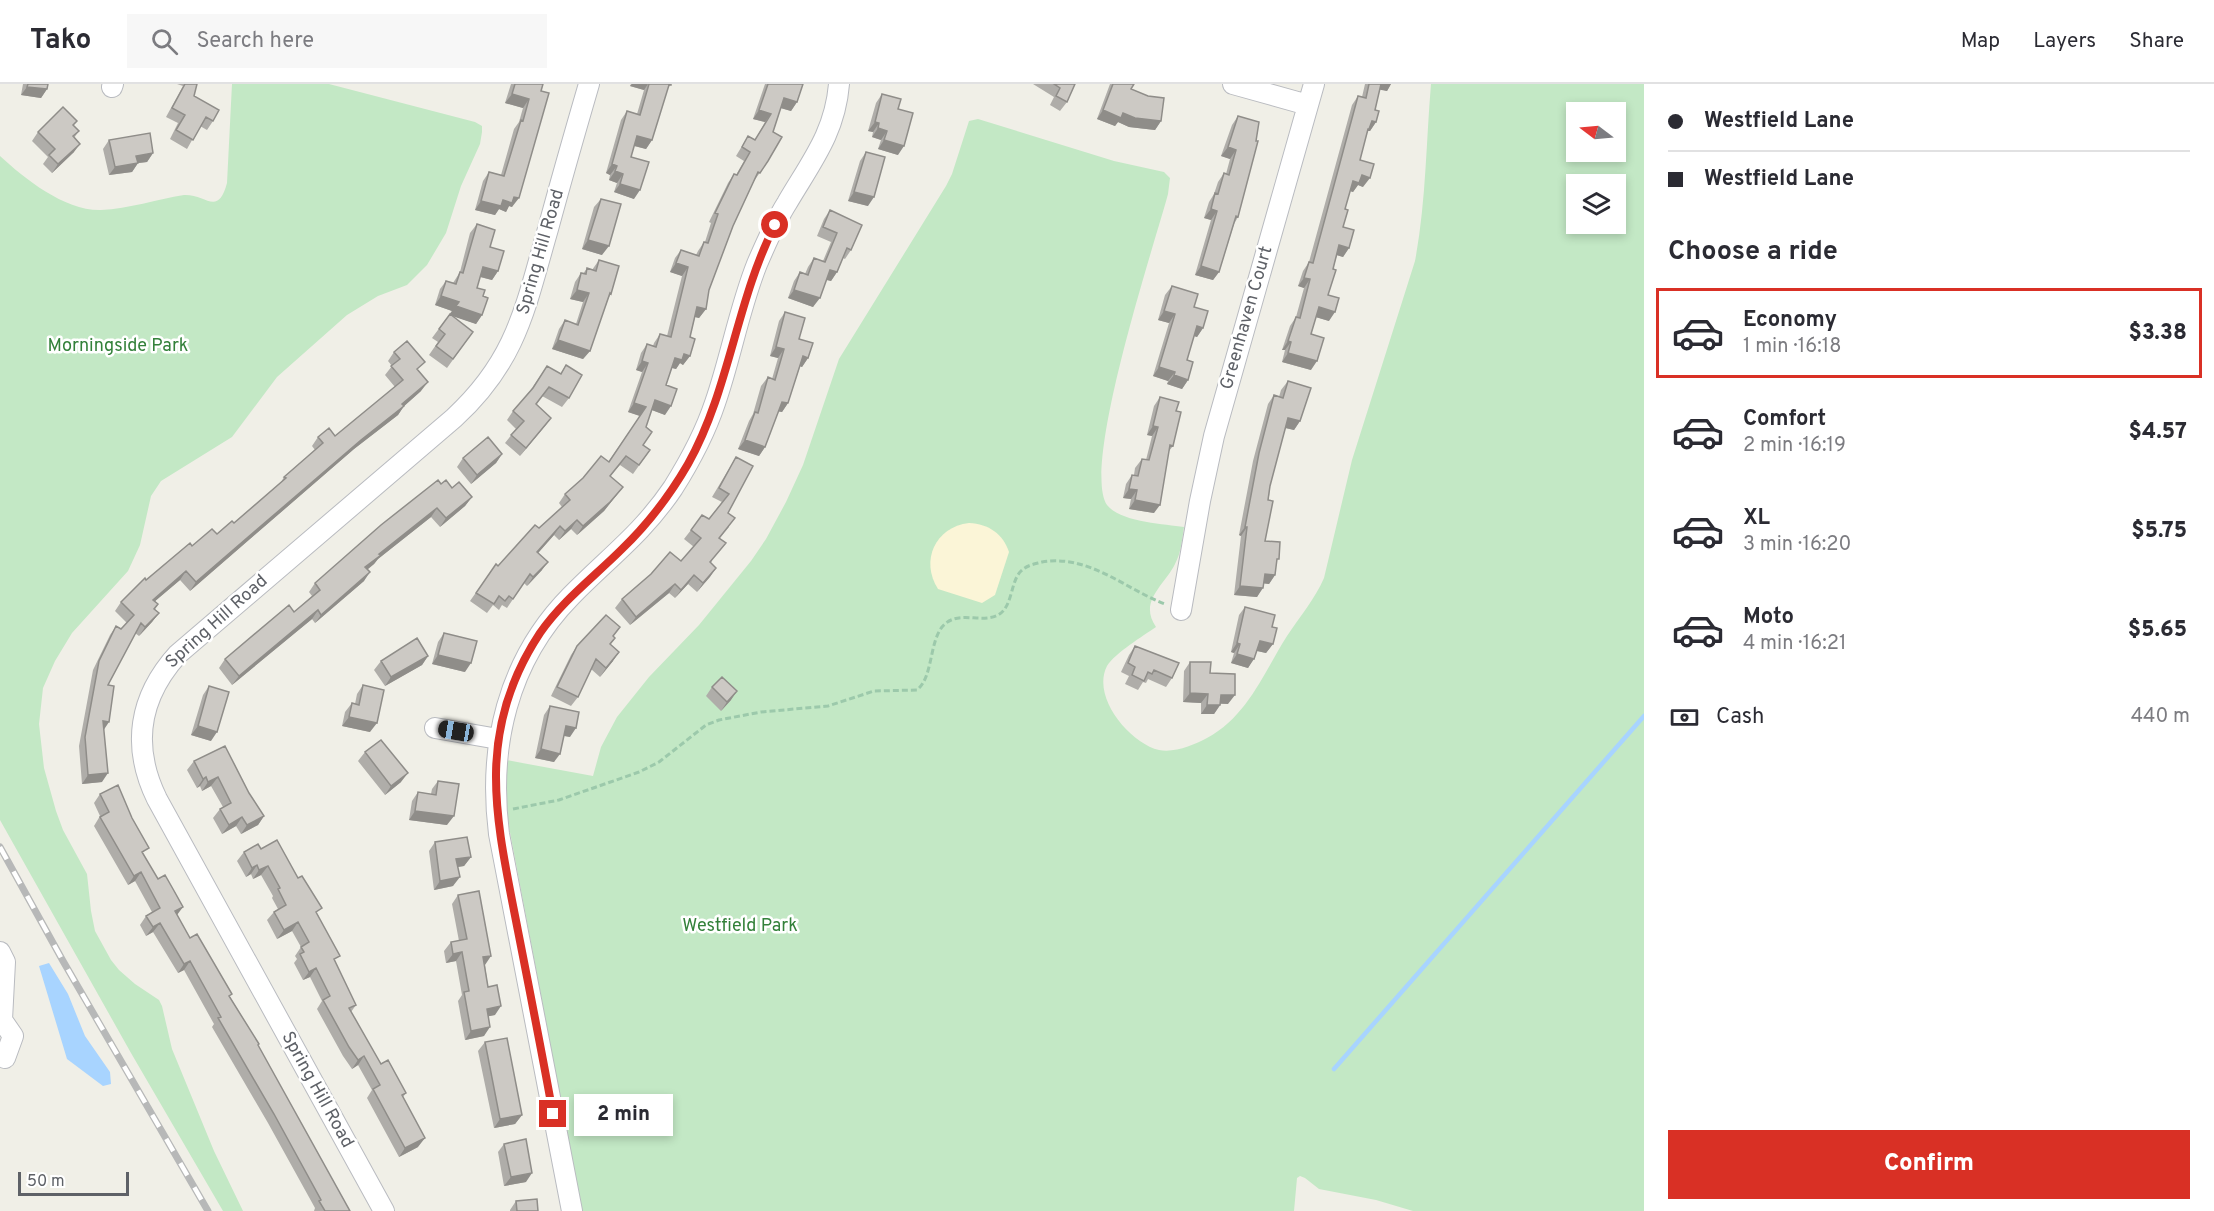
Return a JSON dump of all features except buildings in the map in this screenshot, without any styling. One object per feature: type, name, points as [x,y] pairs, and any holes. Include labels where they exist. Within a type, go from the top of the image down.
[{"type":"street","name":"Spring Hill Road","points":[[384,1211],[154,792],[143,761],[144,719],[156,684],[178,654],[454,418],[480,393],[496,372],[511,346],[522,318],[589,84]]},
{"type":"street","points":[[572,1211],[496,811],[495,774],[498,739],[511,688],[540,634],[569,598],[624,548],[645,525],[669,493],[694,452],[716,401],[755,270],[781,213],[828,134],[835,112],[839,84]]},
{"type":"street","points":[[1233,84],[1308,105]]},
{"type":"street","name":"Greenhaven Court","points":[[1181,610],[1214,436],[1314,84]]},
{"type":"street","points":[[435,728],[498,739]]},
{"type":"street","points":[[0,952],[5,962],[1,1020],[13,1036],[2,1062]]},
{"type":"path","points":[[496,811],[559,800],[639,772],[659,762],[706,725],[719,720],[761,712],[828,706],[874,691],[915,691],[923,683],[934,642],[943,625],[956,618],[1000,614],[1005,608],[1019,574],[1026,567],[1038,563],[1063,561],[1090,567],[1117,579],[1149,598],[1181,610]]},
{"type":"green space","name":"Morningside Park","points":[[232,84],[329,84],[475,122],[482,126],[480,144],[461,186],[446,233],[427,265],[407,285],[378,296],[347,315],[277,377],[232,437],[161,481],[151,496],[140,545],[128,571],[72,633],[55,661],[43,688],[39,724],[44,768],[63,830],[87,874],[95,931],[119,970],[159,1000],[172,1049],[214,1151],[243,1211],[223,1211],[0,820],[0,156],[46,192],[87,209],[122,208],[184,195],[215,201],[220,199],[227,183]]},
{"type":"green space","name":"Westfield Park","points":[[1431,84],[1644,84],[1644,1211],[1413,1211],[1376,1200],[1319,1189],[1300,1176],[1297,1178],[1294,1211],[582,1211],[509,827],[505,792],[506,760],[593,776],[601,747],[617,717],[649,677],[699,625],[751,561],[766,539],[803,465],[839,359],[946,186],[969,121],[978,119],[1114,161],[1164,172],[1170,178],[1168,194],[1122,355],[1111,404],[1104,448],[1102,483],[1107,505],[1113,511],[1132,519],[1184,527],[1177,560],[1151,601],[1151,618],[1156,627],[1116,656],[1107,666],[1103,678],[1104,691],[1109,704],[1126,729],[1148,746],[1165,751],[1184,748],[1202,741],[1234,718],[1254,692],[1324,578],[1352,460],[1415,261],[1424,195]]},
{"type":"sand","points":[[969,523],[983,525],[994,531],[1003,540],[1009,552],[995,595],[982,603],[938,589],[930,567],[934,547],[940,538],[947,531]]},
{"type":"water","points":[[49,963],[68,994],[85,1036],[110,1072],[111,1084],[103,1086],[67,1059],[39,966]]},
{"type":"waterway","points":[[1334,1069],[1644,716]]},
{"type":"railway","points":[[0,847],[63,961],[208,1211]]},
{"type":"route","points":[[553,1114],[496,811],[496,755],[506,705],[511,688],[525,659],[546,625],[569,598],[638,533],[666,498],[688,464],[701,439],[719,391],[748,289],[775,225]]}]
